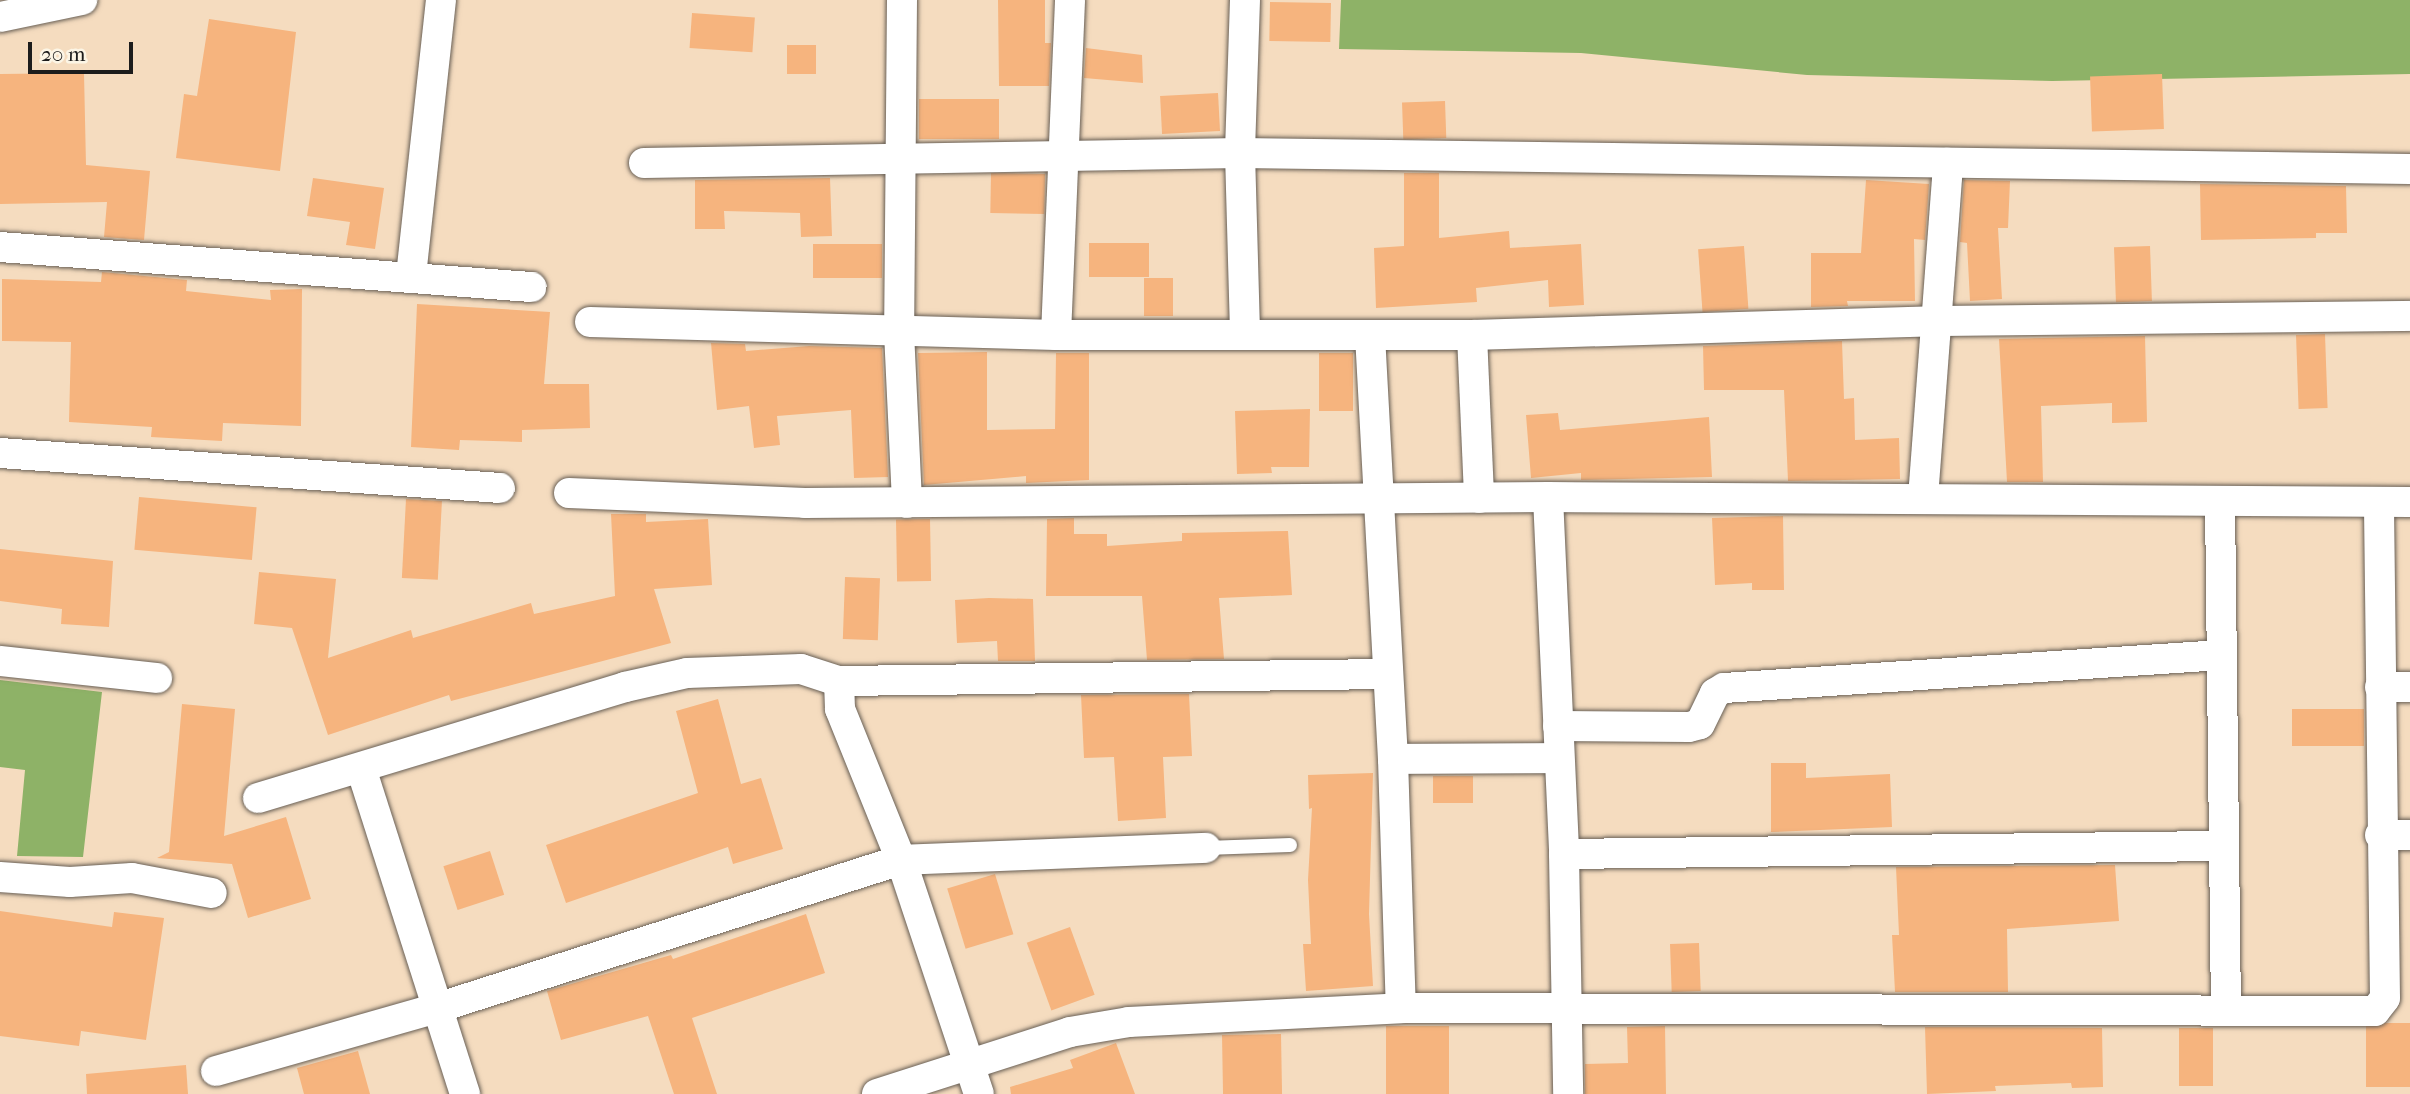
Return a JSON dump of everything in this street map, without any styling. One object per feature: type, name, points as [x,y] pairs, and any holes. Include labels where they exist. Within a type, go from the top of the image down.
[{"type":"street","points":[[0,17],[82,0]]},
{"type":"street","points":[[411,276],[441,0]]},
{"type":"street","points":[[902,0],[899,332],[907,503]]},
{"type":"street","points":[[1056,335],[1070,0]]},
{"type":"street","points":[[1245,0],[1240,153],[1245,335]]},
{"type":"street","points":[[643,163],[900,161],[1240,153],[2410,169]]},
{"type":"street","points":[[1923,498],[1934,321],[1948,163]]},
{"type":"street","points":[[0,247],[531,287]]},
{"type":"street","points":[[590,322],[1056,335],[1472,335],[1934,321],[2410,316]]},
{"type":"street","points":[[1370,335],[1393,759],[1401,1008]]},
{"type":"street","points":[[1472,335],[1479,498]]},
{"type":"street","points":[[0,453],[499,488]]},
{"type":"street","points":[[569,493],[907,503],[1548,497],[2410,502]]},
{"type":"street","points":[[1548,497],[1564,854],[1568,1094]]},
{"type":"street","points":[[2220,501],[2226,1011]]},
{"type":"street","points":[[877,1094],[1070,1032],[1129,1022],[1401,1008],[1568,1011],[2375,1011],[2385,998],[2396,966],[2380,835],[2379,502]]},
{"type":"street","points":[[1558,726],[1689,727],[1700,724],[1715,693],[1724,688],[2221,655]]},
{"type":"street","points":[[0,661],[157,678]]},
{"type":"street","points":[[258,798],[625,687],[687,673],[801,669],[839,681],[1387,674]]},
{"type":"street","points":[[839,681],[840,709],[901,860],[979,1094]]},
{"type":"street","points":[[2380,687],[2410,687]]},
{"type":"street","points":[[1393,759],[1559,758]]},
{"type":"street","points":[[361,768],[465,1094]]},
{"type":"street","points":[[2380,835],[2410,835]]},
{"type":"street","points":[[1564,854],[2222,846]]},
{"type":"street","points":[[216,1071],[437,1007],[901,860],[1206,848]]},
{"type":"street","points":[[0,877],[70,882],[132,878],[212,893]]},
{"type":"lane","points":[[1206,848],[1290,845]]},
{"type":"green space","points":[[1341,0],[2410,0],[2410,74],[2052,81],[1807,75],[1581,53],[1339,49]]},
{"type":"green space","points":[[0,680],[102,692],[83,857],[17,856],[25,770],[0,767]]},
{"type":"building","points":[[998,0],[1045,0],[1045,43],[1051,43],[1049,86],[999,86]]},
{"type":"building","points":[[1270,2],[1331,3],[1330,42],[1269,41]]},
{"type":"building","points":[[692,13],[755,17],[752,52],[690,48]]},
{"type":"building","points":[[209,19],[296,32],[280,171],[176,158],[184,94],[197,96]]},
{"type":"building","points":[[787,45],[816,45],[816,74],[787,74]]},
{"type":"building","points":[[1086,48],[1142,55],[1143,83],[1084,78]]},
{"type":"building","points":[[84,73],[86,165],[150,171],[144,240],[104,237],[107,202],[0,204],[0,74]]},
{"type":"building","points":[[2162,74],[2164,129],[2092,131],[2090,77]]},
{"type":"building","points":[[1218,93],[1220,131],[1162,134],[1160,96]]},
{"type":"building","points":[[919,99],[999,99],[999,139],[919,139]]},
{"type":"building","points":[[1445,101],[1446,138],[1403,139],[1402,103]]},
{"type":"building","points":[[991,173],[1045,174],[1044,214],[990,213]]},
{"type":"building","points":[[1404,173],[1439,173],[1439,238],[1509,231],[1510,248],[1581,244],[1584,305],[1549,307],[1548,280],[1476,288],[1477,302],[1376,308],[1374,248],[1404,246]]},
{"type":"building","points":[[313,178],[384,188],[375,249],[346,245],[350,222],[307,216]]},
{"type":"building","points":[[830,178],[832,236],[801,237],[800,213],[724,211],[725,229],[695,229],[695,180]]},
{"type":"building","points":[[1866,180],[1929,184],[1925,240],[1914,239],[1915,301],[1847,301],[1848,306],[1811,307],[1811,253],[1861,253]]},
{"type":"building","points":[[1964,180],[2010,181],[2008,228],[1998,228],[2002,299],[1970,301],[1967,243],[1960,242]]},
{"type":"building","points":[[2200,184],[2346,186],[2347,233],[2316,233],[2316,238],[2201,240]]},
{"type":"building","points":[[1089,243],[1149,243],[1149,277],[1089,277]]},
{"type":"building","points":[[813,244],[882,244],[882,278],[813,278]]},
{"type":"building","points":[[1744,246],[1748,309],[1703,312],[1698,249]]},
{"type":"building","points":[[2150,246],[2152,301],[2116,302],[2114,247]]},
{"type":"building","points":[[102,272],[187,280],[186,291],[271,300],[270,290],[302,289],[301,426],[223,423],[222,441],[151,437],[152,427],[69,422],[71,342],[2,341],[2,279],[101,282]]},
{"type":"building","points":[[1144,278],[1173,278],[1173,316],[1144,316]]},
{"type":"building","points":[[417,304],[550,312],[544,384],[589,384],[590,428],[522,430],[522,442],[460,440],[459,450],[411,447]]},
{"type":"building","points":[[2325,334],[2328,408],[2299,409],[2296,335]]},
{"type":"building","points":[[2145,336],[2147,422],[2112,423],[2112,403],[2041,406],[2043,482],[2007,482],[1999,339]]},
{"type":"building","points":[[1842,341],[1844,399],[1854,398],[1855,440],[1899,438],[1900,479],[1788,481],[1784,390],[1704,390],[1703,346]]},
{"type":"building","points":[[711,343],[745,344],[746,351],[809,346],[882,348],[888,477],[854,478],[851,410],[777,416],[780,445],[754,448],[749,406],[717,410]]},
{"type":"building","points":[[987,352],[987,430],[1055,429],[1056,353],[1089,353],[1089,480],[1026,483],[1026,476],[924,485],[918,353]]},
{"type":"building","points":[[1319,353],[1353,353],[1353,411],[1319,411]]},
{"type":"building","points":[[1310,409],[1309,467],[1271,467],[1272,473],[1237,474],[1235,411]]},
{"type":"building","points":[[1558,413],[1560,430],[1709,417],[1712,477],[1581,480],[1581,473],[1531,478],[1526,415]]},
{"type":"building","points":[[139,497],[257,507],[252,560],[134,550]]},
{"type":"building","points":[[406,499],[442,501],[438,580],[402,578]]},
{"type":"building","points":[[611,514],[646,514],[646,522],[708,519],[712,585],[654,589],[671,643],[451,701],[449,695],[328,735],[292,628],[254,624],[259,572],[336,579],[328,658],[411,630],[413,638],[531,603],[534,614],[615,596]]},
{"type":"building","points":[[1783,516],[1784,590],[1752,590],[1752,583],[1715,585],[1712,518]]},
{"type":"building","points":[[1074,518],[1074,534],[1107,534],[1107,546],[1182,541],[1182,533],[1288,531],[1292,595],[1219,598],[1224,659],[1147,660],[1142,596],[1046,596],[1047,519]]},
{"type":"building","points":[[930,519],[931,581],[897,582],[896,520]]},
{"type":"building","points":[[0,549],[113,561],[109,627],[61,624],[62,609],[0,601]]},
{"type":"building","points":[[845,577],[880,578],[878,640],[843,639]]},
{"type":"building","points":[[1033,599],[1035,661],[998,661],[997,641],[957,643],[955,600]]},
{"type":"building","points":[[1189,694],[1192,756],[1163,757],[1166,818],[1118,821],[1114,757],[1084,758],[1081,695]]},
{"type":"building","points":[[718,699],[741,784],[761,778],[783,849],[733,864],[728,847],[566,903],[546,845],[698,793],[676,711]]},
{"type":"building","points":[[182,704],[235,709],[224,836],[286,817],[311,899],[248,918],[232,864],[157,858],[169,852]]},
{"type":"building","points":[[2292,709],[2364,709],[2364,746],[2292,746]]},
{"type":"building","points":[[1771,763],[1806,763],[1806,778],[1890,774],[1892,827],[1771,832]]},
{"type":"building","points":[[1373,773],[1369,914],[1373,986],[1306,991],[1303,944],[1311,944],[1308,880],[1312,808],[1309,809],[1308,775]]},
{"type":"building","points":[[1433,776],[1473,776],[1473,803],[1433,803]]},
{"type":"building","points":[[490,851],[504,895],[458,910],[443,866]]},
{"type":"building","points":[[2115,865],[2119,921],[2007,929],[2008,992],[1895,992],[1892,935],[1899,935],[1896,867]]},
{"type":"building","points":[[995,874],[1013,934],[966,949],[947,889]]},
{"type":"building","points":[[0,911],[112,927],[114,912],[164,918],[146,1040],[81,1031],[79,1046],[0,1036]]},
{"type":"building","points":[[806,914],[825,973],[692,1018],[717,1094],[674,1094],[648,1016],[561,1040],[547,991],[671,955],[673,959]]},
{"type":"building","points":[[1070,927],[1095,995],[1051,1010],[1027,943]]},
{"type":"building","points":[[1699,943],[1701,991],[1672,992],[1670,944]]},
{"type":"building","points":[[2366,1023],[2410,1023],[2410,1087],[2366,1087]]},
{"type":"building","points":[[1386,1026],[1449,1026],[1449,1094],[1386,1094]]},
{"type":"building","points":[[1665,1026],[1666,1094],[1585,1094],[1585,1064],[1628,1063],[1627,1027]]},
{"type":"building","points":[[1925,1027],[2102,1028],[2103,1087],[2072,1088],[2071,1083],[1995,1086],[1996,1091],[1927,1094]]},
{"type":"building","points":[[2179,1028],[2213,1028],[2213,1086],[2179,1086]]},
{"type":"building","points":[[1281,1034],[1282,1094],[1223,1094],[1222,1035]]},
{"type":"building","points":[[1116,1043],[1135,1094],[1011,1094],[1010,1087],[1073,1068],[1070,1060]]},
{"type":"building","points":[[358,1051],[370,1094],[304,1094],[297,1068]]},
{"type":"building","points":[[186,1065],[188,1094],[87,1094],[86,1074]]}]
